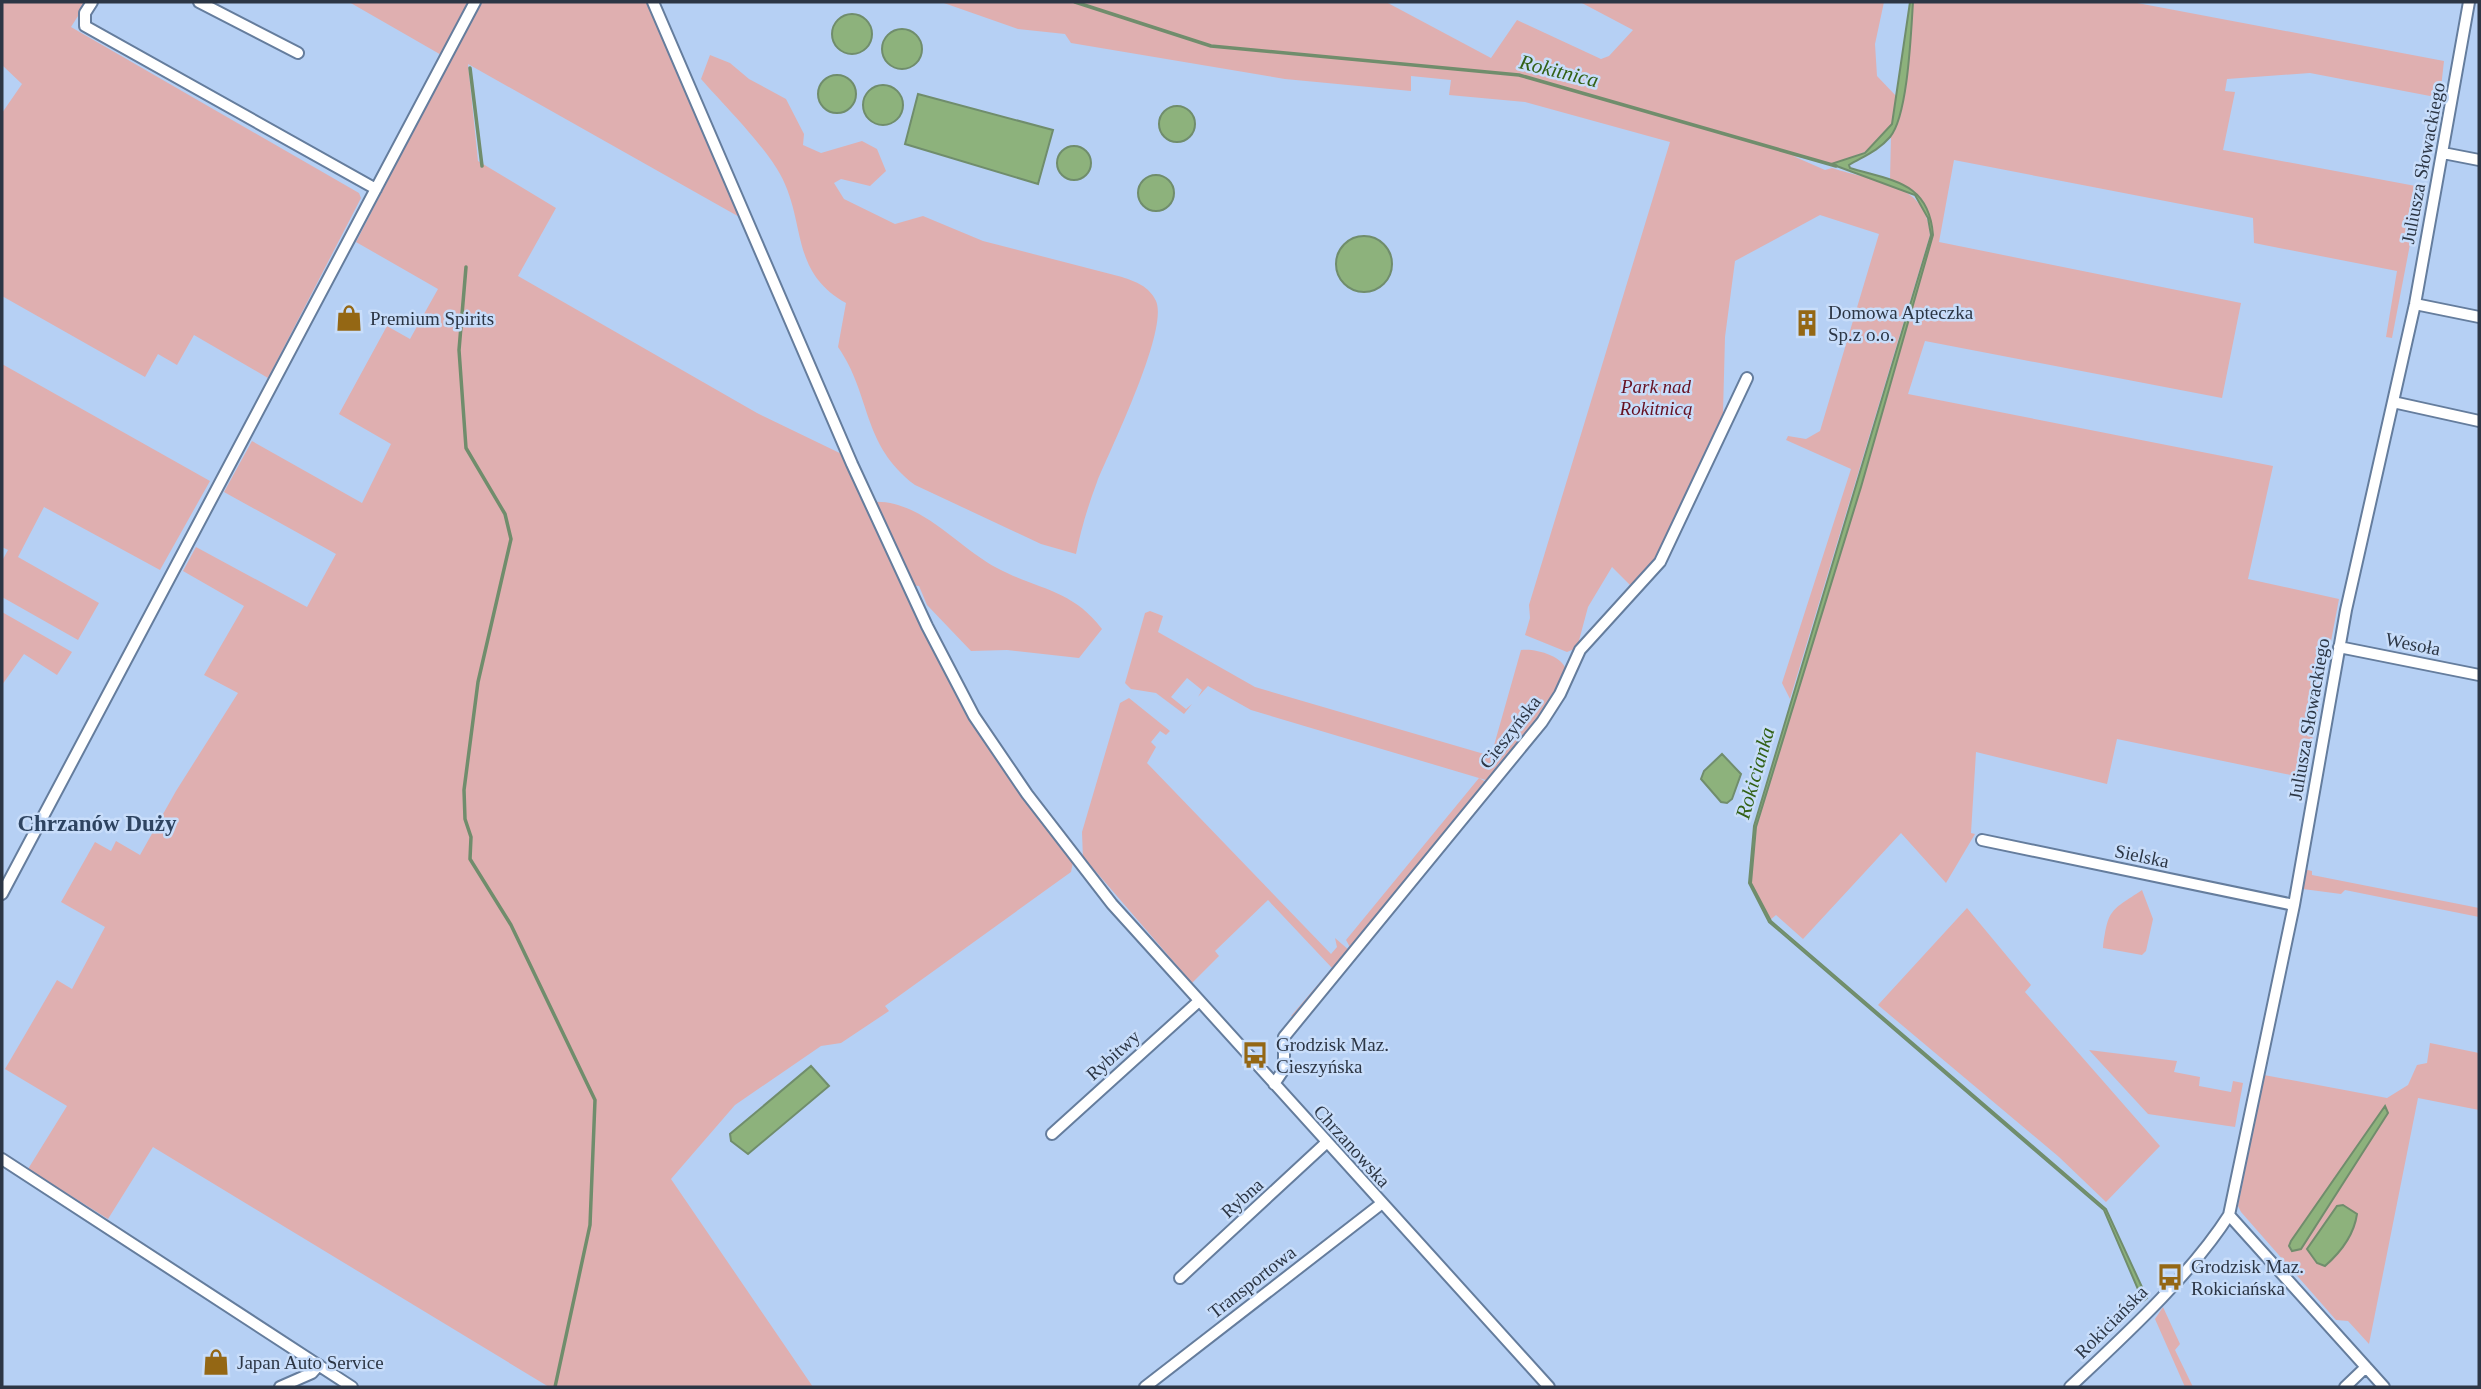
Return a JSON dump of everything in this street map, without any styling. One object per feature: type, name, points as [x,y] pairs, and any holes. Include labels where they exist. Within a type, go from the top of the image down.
[{"type":"street","points":[[92,2],[85,13],[85,26],[376,189]]},
{"type":"street","points":[[199,2],[298,53]]},
{"type":"street","points":[[2,894],[475,2]]},
{"type":"street","name":"Chrzanowska","points":[[653,2],[849,458],[927,626],[974,716],[1027,794],[1112,904],[1549,1387]]},
{"type":"street","name":"Juliusza Słowackiego","points":[[2230,1215],[2294,905],[2339,647],[2415,304],[2469,2]]},
{"type":"street","points":[[2443,153],[2479,160]]},
{"type":"street","points":[[2415,304],[2479,317]]},
{"type":"street","name":"Cieszyńska","points":[[1274,1084],[1284,1069],[1284,1037],[1542,722],[1560,694],[1580,650],[1660,562],[1747,378]]},
{"type":"street","points":[[2393,402],[2479,421]]},
{"type":"street","name":"Wesoła","points":[[2339,647],[2479,675]]},
{"type":"street","name":"Sielska","points":[[1982,841],[2294,905]]},
{"type":"street","name":"Rybitwy","points":[[1052,1134],[1199,1001]]},
{"type":"street","name":"Rybna","points":[[1180,1278],[1326,1143]]},
{"type":"street","points":[[2,1159],[352,1387]]},
{"type":"street","name":"Transportowa","points":[[1145,1387],[1381,1204]]},
{"type":"street","points":[[2230,1215],[2384,1387]]},
{"type":"street","name":"Rokiciańska","points":[[2070,1387],[2158,1299],[2209,1244],[2230,1215]]},
{"type":"street","points":[[280,1387],[312,1373],[319,1365]]},
{"type":"street","points":[[2345,1387],[2366,1367]]},
{"type":"green space","points":[[2,2],[87,2],[71,27],[359,193],[361,198],[268,378],[194,335],[177,365],[158,354],[145,377],[2,296],[2,113],[22,84],[2,65]]},
{"type":"green space","points":[[349,2],[653,2],[750,223],[468,64],[478,161],[556,208],[518,276],[757,413],[850,458],[870,502],[905,507],[921,515],[997,568],[1054,592],[1079,606],[1102,629],[1079,658],[1007,650],[971,651],[927,605],[919,586],[908,585],[951,676],[1074,857],[1071,872],[885,1006],[889,1011],[841,1043],[821,1046],[735,1105],[671,1179],[813,1387],[549,1387],[153,1147],[108,1219],[28,1169],[67,1106],[5,1069],[57,980],[72,989],[105,927],[61,902],[95,842],[111,851],[116,841],[140,855],[176,791],[238,693],[204,675],[244,606],[183,571],[196,547],[307,607],[336,554],[224,492],[252,441],[362,503],[391,444],[339,414],[387,326],[410,339],[438,289],[356,242],[450,60]]},
{"type":"green space","name":"Park nad Rokitnicą","points":[[941,2],[1386,2],[1491,58],[1517,20],[1601,59],[1609,56],[1633,30],[1580,2],[1884,2],[1875,44],[1877,76],[1897,97],[1892,124],[1865,152],[1832,164],[1793,156],[1825,170],[1832,168],[1895,186],[1919,204],[1927,217],[1930,235],[1790,699],[1782,683],[1851,469],[1786,440],[1788,436],[1806,439],[1820,431],[1879,234],[1820,215],[1735,261],[1725,337],[1723,413],[1726,416],[1684,507],[1658,554],[1630,585],[1612,567],[1588,607],[1577,648],[1567,652],[1525,635],[1530,618],[1529,605],[1670,142],[1525,102],[1449,95],[1451,80],[1411,76],[1411,91],[1285,79],[1071,43],[1065,34],[1018,29]]},
{"type":"green space","points":[[1913,2],[2132,2],[2444,61],[2441,88],[2430,96],[2310,73],[2227,79],[2225,91],[2235,92],[2223,150],[2421,187],[2392,338],[2386,337],[2397,271],[2254,243],[2253,218],[1954,160],[1939,242],[2241,303],[2222,398],[1925,341],[1908,394],[2273,466],[2248,579],[2339,599],[2305,778],[2117,739],[2107,784],[1976,752],[1971,833],[1975,834],[1946,883],[1901,833],[1803,939],[1776,915],[1770,920],[1751,883],[1756,827],[1861,487],[1933,235],[1929,215],[1921,200],[1908,188],[1890,180],[1891,136],[1896,127],[1908,68]]},
{"type":"green space","points":[[710,55],[730,63],[749,79],[786,99],[804,134],[803,145],[821,153],[862,141],[877,149],[886,171],[870,186],[841,179],[834,183],[844,199],[895,224],[923,216],[983,241],[1122,277],[1142,285],[1153,296],[1158,316],[1154,337],[1125,418],[1097,482],[1076,554],[1041,544],[915,485],[885,453],[869,419],[857,383],[838,347],[846,303],[815,276],[807,261],[788,192],[773,163],[701,79]]},
{"type":"green space","points":[[2,364],[210,481],[160,570],[44,507],[18,557],[99,603],[78,640],[2,597],[2,561],[8,550],[2,547]]},
{"type":"green space","points":[[1150,611],[1163,616],[1158,632],[1255,687],[1491,756],[1521,650],[1548,654],[1560,661],[1566,670],[1542,715],[1489,781],[1251,710],[1208,686],[1198,697],[1202,690],[1187,678],[1171,697],[1186,709],[1192,704],[1184,714],[1156,693],[1131,689],[1125,683],[1145,613]]},
{"type":"green space","points":[[2,612],[72,652],[57,675],[24,654],[2,685]]},
{"type":"green space","points":[[1129,698],[1170,731],[1166,735],[1160,731],[1151,742],[1156,747],[1147,763],[1331,954],[1337,947],[1335,938],[1350,951],[1295,1018],[1291,1016],[1332,968],[1268,900],[1215,951],[1219,956],[1192,983],[1085,859],[1083,860],[1082,832],[1120,703]]},
{"type":"green space","points":[[1479,778],[1488,783],[1351,949],[1346,940]]},
{"type":"green space","points":[[2303,871],[2312,871],[2312,875],[2479,908],[2479,917],[2345,890],[2341,894],[2303,889],[2293,940],[2290,940]]},
{"type":"green space","points":[[2142,890],[2153,919],[2146,951],[2142,955],[2103,948],[2107,925],[2113,912]]},
{"type":"green space","points":[[1967,908],[2031,985],[2025,992],[2160,1146],[2106,1202],[2059,1157],[1878,1005]]},
{"type":"green space","points":[[2430,1043],[2479,1053],[2479,1110],[2418,1098],[2369,1344],[2348,1321],[2336,1320],[2238,1206],[2264,1075],[2387,1098],[2408,1085],[2417,1065],[2427,1063]]},
{"type":"green space","points":[[2089,1050],[2177,1061],[2174,1072],[2200,1077],[2199,1086],[2231,1092],[2233,1081],[2243,1083],[2235,1127],[2148,1114]]},
{"type":"green space","points":[[2163,1307],[2180,1344],[2175,1350],[2193,1387],[2185,1387],[2155,1319]]},
{"type":"shaded area","points":[[1910,2],[1913,2],[1908,73],[1896,126],[1881,146],[1849,165],[1850,168],[1906,186],[1916,194],[1930,217],[1933,235],[1861,487],[1756,827],[1751,883],[1771,921],[2106,1209],[2147,1298],[2143,1301],[2104,1210],[1769,922],[1749,883],[1754,826],[1931,235],[1928,218],[1915,195],[1831,164],[1865,153],[1892,124]]},
{"type":"shaded area","points":[[852,14],[860,15],[866,20],[871,26],[871,42],[866,48],[860,53],[852,54],[844,53],[838,48],[833,42],[832,34],[833,26],[838,20],[844,15]]},
{"type":"shaded area","points":[[902,29],[916,35],[922,49],[916,63],[902,69],[888,63],[882,49],[888,35]]},
{"type":"shaded area","points":[[837,75],[851,80],[856,94],[851,108],[837,113],[823,108],[818,94],[823,80]]},
{"type":"shaded area","points":[[883,85],[897,91],[903,105],[897,119],[883,125],[869,119],[863,105],[869,91]]},
{"type":"shaded area","points":[[918,94],[1053,130],[1038,184],[905,144]]},
{"type":"shaded area","points":[[1177,106],[1190,111],[1195,124],[1190,137],[1177,142],[1164,137],[1159,124],[1164,111]]},
{"type":"shaded area","points":[[1074,146],[1086,151],[1091,163],[1086,175],[1074,180],[1062,175],[1057,163],[1062,151]]},
{"type":"shaded area","points":[[1156,175],[1169,180],[1174,193],[1169,206],[1156,211],[1143,206],[1138,193],[1143,180]]},
{"type":"shaded area","points":[[1358,236],[1370,236],[1380,240],[1388,248],[1392,264],[1388,280],[1380,288],[1370,292],[1358,292],[1348,288],[1340,280],[1336,270],[1336,258],[1340,248],[1348,240]]},
{"type":"shaded area","points":[[1722,754],[1741,774],[1732,799],[1727,803],[1721,802],[1701,779],[1704,771]]},
{"type":"shaded area","points":[[811,1066],[829,1086],[748,1154],[731,1141],[730,1134]]},
{"type":"shaded area","points":[[2385,1106],[2388,1113],[2301,1249],[2292,1251],[2289,1246],[2291,1241]]},
{"type":"shaded area","points":[[2343,1205],[2357,1214],[2353,1229],[2346,1243],[2325,1266],[2317,1263],[2307,1249],[2337,1206]]},
{"type":"waterway","name":"Rokitnica","points":[[1075,2],[1211,46],[1519,75],[1836,166]]},
{"type":"waterway","points":[[470,68],[482,166]]},
{"type":"waterway","points":[[466,267],[459,350],[466,448],[505,514],[511,539],[478,682],[464,790],[465,819],[471,837],[470,859],[511,925],[595,1100],[590,1225],[555,1387]]},
{"type":"place","name":"Premium Spirits","points":[[349,318]]},
{"type":"place","name":"Domowa Apteczka Sp.z o.o.","points":[[1807,323]]},
{"type":"place","name":"Grodzisk Maz. Cieszyńska","points":[[1255,1055]]},
{"type":"place","name":"Grodzisk Maz. Rokiciańska","points":[[2170,1277]]},
{"type":"place","name":"Japan Auto Service","points":[[216,1362]]},
{"type":"district","name":"Chrzanów Duży","points":[[97,823]]},
{"type":"water label","name":"Rokicianka","points":[[1755,773]]}]
